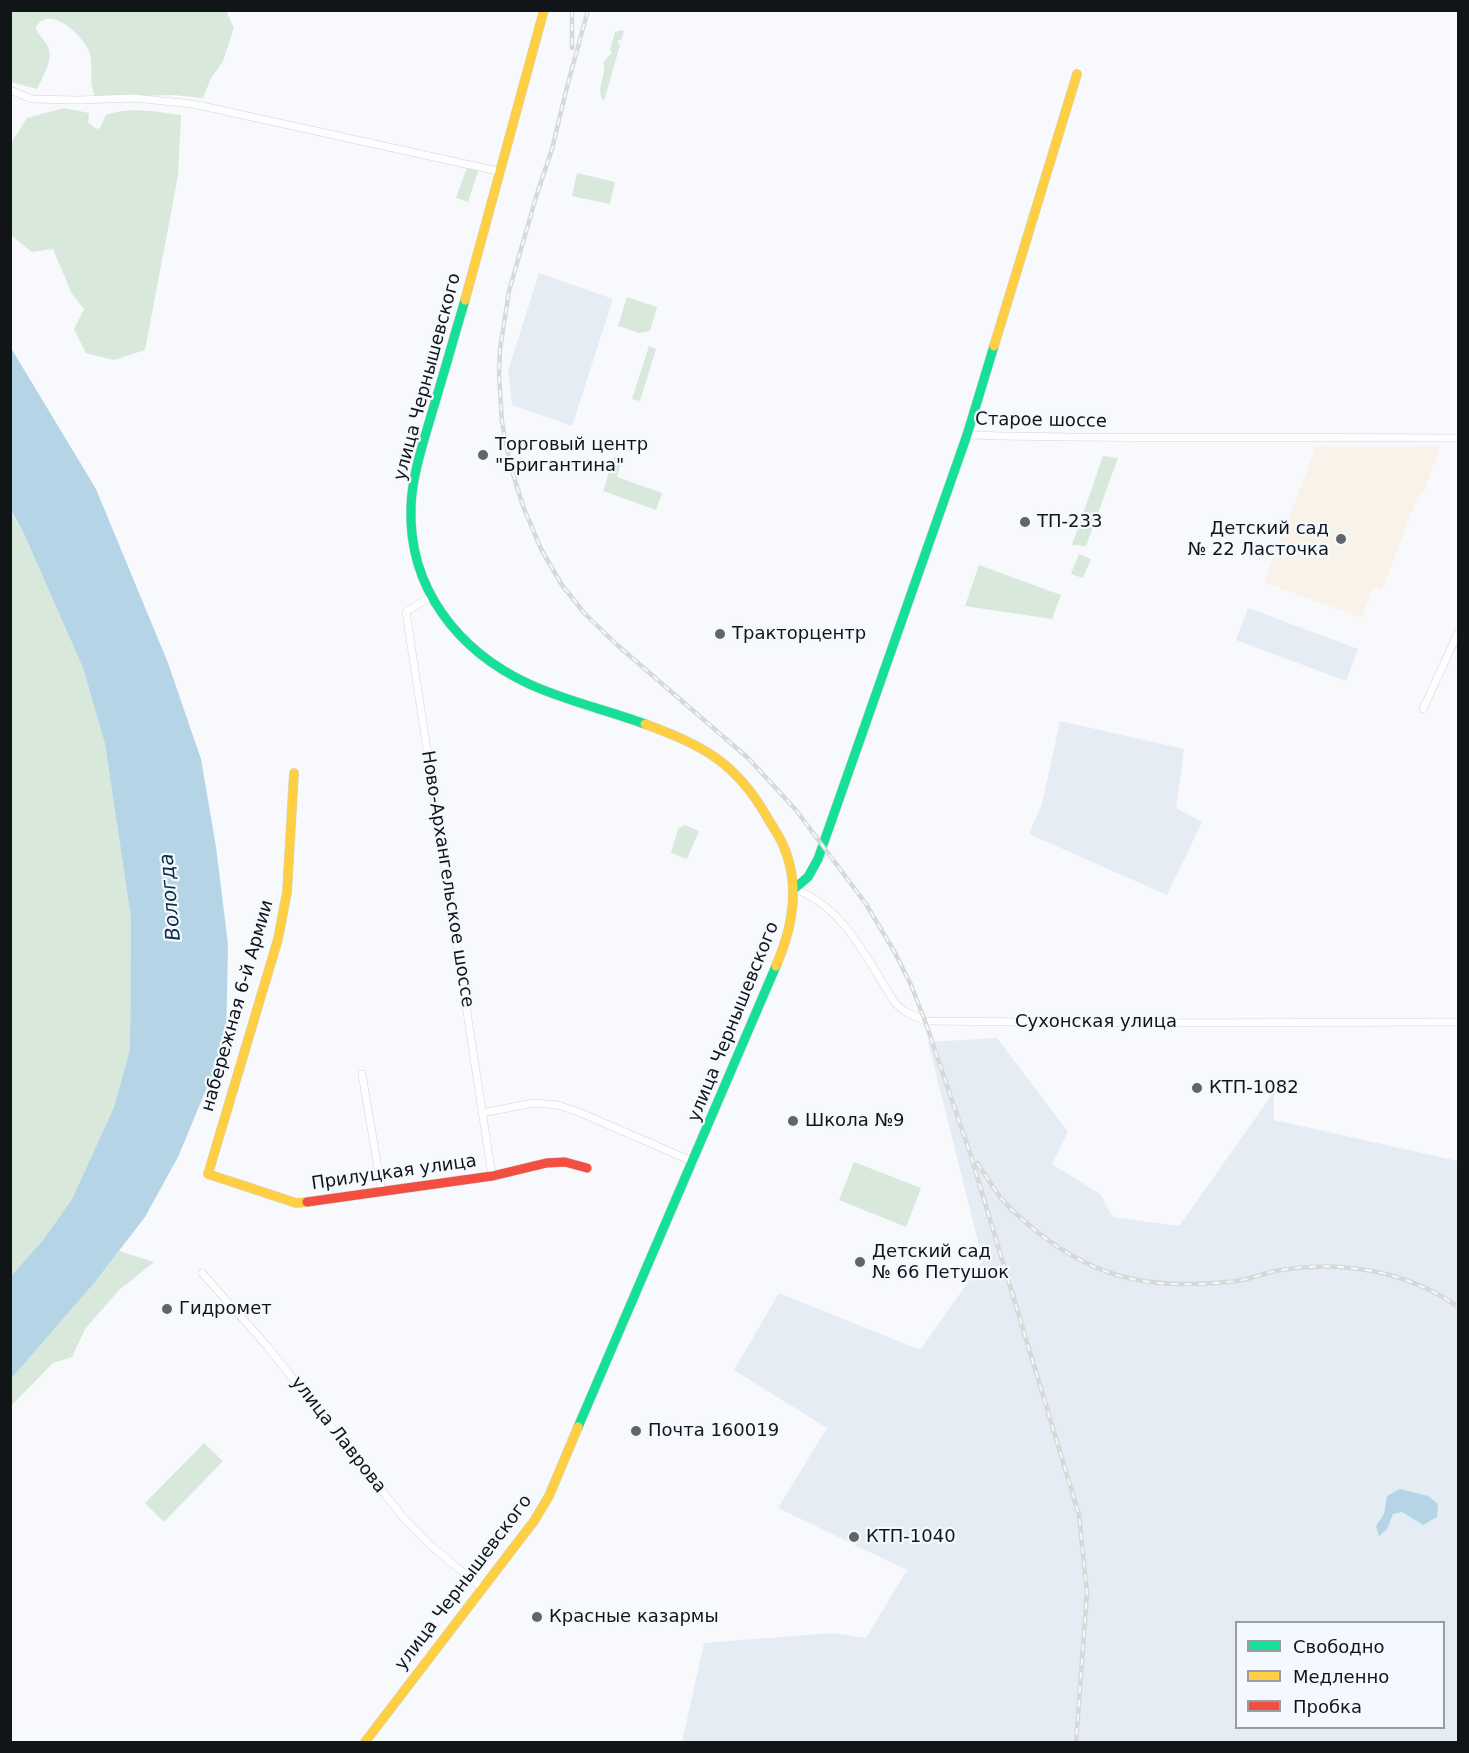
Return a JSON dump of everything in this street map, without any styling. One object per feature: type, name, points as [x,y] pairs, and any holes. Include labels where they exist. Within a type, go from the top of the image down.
[{"type":"main road","name":"улица Чернышевского","points":[[365,1743],[534,1521],[549,1496],[788,941],[794,910],[794,889],[788,858],[768,813],[743,781],[716,757],[690,741],[662,729],[540,689],[493,666],[472,650],[447,623],[431,596],[419,567],[414,546],[411,506],[415,478],[502,172],[544,10]]},
{"type":"main road","points":[[967,435],[1077,74]]},
{"type":"main road","name":"Старое шоссе","points":[[794,889],[808,877],[818,859],[967,435]]},
{"type":"main road","name":"набережная 6-й Армии","points":[[208,1174],[278,939],[287,892],[294,773]]},
{"type":"main road","name":"Прилуцкая улица","points":[[208,1174],[296,1203],[492,1176],[546,1162],[565,1162],[587,1168]]},
{"type":"street","points":[[10,90],[32,99],[134,98],[193,104],[502,172]]},
{"type":"street","name":"Старое шоссе","points":[[967,435],[1108,439],[1256,436],[1458,438]]},
{"type":"street","name":"Ново-Архангельское шоссе","points":[[431,596],[406,612],[492,1176]]},
{"type":"street","points":[[1423,709],[1458,633]]},
{"type":"street","name":"Сухонская улица","points":[[794,889],[808,894],[834,912],[850,932],[895,1003],[904,1011],[925,1021],[1458,1022]]},
{"type":"street","points":[[362,1074],[382,1192]]},
{"type":"street","points":[[482,1113],[533,1103],[558,1105],[694,1162]]},
{"type":"street","name":"улица Лаврова","points":[[202,1273],[267,1346],[402,1516],[430,1545],[482,1588]]},
{"type":"shaded area","points":[[539,273],[613,299],[572,426],[512,405],[508,371]]},
{"type":"shaded area","name":"Детский сад № 22 Ласточка","points":[[1316,447],[1440,447],[1424,491],[1418,496],[1382,590],[1374,587],[1361,618],[1264,582]]},
{"type":"shaded area","points":[[1248,608],[1358,649],[1346,681],[1236,640]]},
{"type":"shaded area","points":[[1060,721],[1184,749],[1176,808],[1202,822],[1167,895],[1029,834],[1042,804]]},
{"type":"shaded area","points":[[997,1038],[1068,1132],[1052,1164],[1100,1194],[1113,1217],[1179,1226],[1274,1092],[1274,1120],[1458,1161],[1458,1742],[682,1742],[704,1643],[833,1633],[866,1638],[907,1570],[778,1508],[827,1428],[734,1370],[779,1293],[920,1350],[983,1261],[928,1042]]},
{"type":"green space","points":[[10,11],[226,11],[234,28],[223,61],[211,78],[203,98],[173,95],[95,97],[89,51],[73,30],[57,20],[42,21],[36,27],[47,44],[50,57],[37,89],[11,82]]},
{"type":"green space","points":[[624,31],[622,39],[617,41],[620,45],[604,101],[600,92],[604,72],[603,62],[612,53],[610,50],[615,32]]},
{"type":"green space","points":[[64,108],[89,113],[88,122],[96,129],[100,128],[106,115],[115,112],[144,110],[181,115],[178,176],[145,350],[114,360],[86,353],[74,329],[84,309],[72,294],[53,249],[32,252],[11,235],[11,143],[27,118]]},
{"type":"green space","points":[[467,167],[478,171],[468,202],[456,198]]},
{"type":"green space","points":[[577,173],[615,182],[610,204],[572,196]]},
{"type":"green space","points":[[627,297],[657,307],[650,331],[640,333],[618,326]]},
{"type":"green space","points":[[649,346],[656,349],[640,401],[632,399]]},
{"type":"green space","points":[[1103,456],[1118,458],[1086,546],[1072,545]]},
{"type":"green space","points":[[614,457],[622,459],[617,477],[662,493],[656,510],[603,491]]},
{"type":"green space","points":[[10,510],[24,534],[83,668],[105,744],[131,918],[130,1049],[114,1107],[72,1199],[43,1240],[11,1276]]},
{"type":"green space","points":[[1079,554],[1091,559],[1083,578],[1071,574]]},
{"type":"green space","points":[[979,565],[1061,595],[1052,619],[965,606]]},
{"type":"green space","points":[[685,825],[699,831],[687,859],[671,853],[678,829]]},
{"type":"green space","points":[[854,1162],[921,1188],[906,1227],[839,1200]]},
{"type":"green space","points":[[119,1251],[154,1262],[119,1290],[85,1329],[72,1357],[53,1363],[11,1406],[11,1379]]},
{"type":"green space","points":[[204,1443],[223,1461],[164,1522],[145,1503]]},
{"type":"water","name":"Вологда","points":[[11,348],[96,489],[168,663],[201,759],[216,847],[228,944],[226,1042],[178,1157],[145,1217],[95,1282],[11,1379],[11,1276],[43,1240],[72,1199],[114,1107],[130,1049],[131,918],[105,744],[83,668],[24,534],[11,510]]},
{"type":"water","points":[[1400,1489],[1428,1496],[1438,1504],[1437,1517],[1423,1525],[1402,1512],[1393,1514],[1387,1529],[1379,1536],[1376,1526],[1384,1514],[1387,1496]]},
{"type":"railway","points":[[572,10],[572,48]]},
{"type":"railway","points":[[588,10],[552,149],[509,291],[500,349],[499,375],[502,422],[510,464],[523,506],[541,549],[562,585],[585,614],[616,644],[748,758],[796,810],[866,904],[911,985],[970,1153],[1079,1515],[1087,1593],[1076,1742]]},
{"type":"railway","points":[[977,1163],[1000,1197],[1036,1231],[1083,1262],[1107,1272],[1155,1283],[1208,1284],[1237,1281],[1275,1271],[1304,1267],[1350,1268],[1396,1277],[1418,1285],[1458,1307]]},
{"type":"traffic: fast","points":[[465,300],[419,458],[412,495],[412,537],[418,564],[428,590],[442,614],[460,635],[480,654],[503,670],[543,690],[645,724]]},
{"type":"traffic: fast","points":[[794,889],[808,877],[818,859],[967,435],[994,346]]},
{"type":"traffic: fast","points":[[578,1427],[776,966]]},
{"type":"traffic: slow","points":[[465,300],[544,10]]},
{"type":"traffic: slow","points":[[994,346],[1077,74]]},
{"type":"traffic: slow","points":[[645,724],[691,743],[724,764],[751,792],[780,838],[792,875],[793,906],[787,936],[776,966]]},
{"type":"traffic: slow","points":[[294,773],[287,892],[278,939],[208,1174],[296,1203],[307,1202]]},
{"type":"traffic: slow","points":[[365,1742],[534,1521],[549,1496],[578,1427]]},
{"type":"traffic: jam","points":[[307,1202],[492,1176],[546,1163],[565,1162],[587,1168]]},
{"type":"place","name":"Торговый центр \"Бригантина\"","points":[[483,455]]},
{"type":"place","name":"ТП-233","points":[[1025,522]]},
{"type":"place","name":"Детский сад № 22 Ласточка","points":[[1341,539]]},
{"type":"place","name":"Тракторцентр","points":[[720,634]]},
{"type":"place","name":"КТП-1082","points":[[1197,1088]]},
{"type":"place","name":"Школа №9","points":[[793,1121]]},
{"type":"place","name":"Детский сад № 66 Петушок","points":[[860,1262]]},
{"type":"place","name":"Гидромет","points":[[167,1309]]},
{"type":"place","name":"Почта 160019","points":[[636,1431]]},
{"type":"place","name":"КТП-1040","points":[[854,1537]]},
{"type":"place","name":"Красные казармы","points":[[537,1617]]}]
